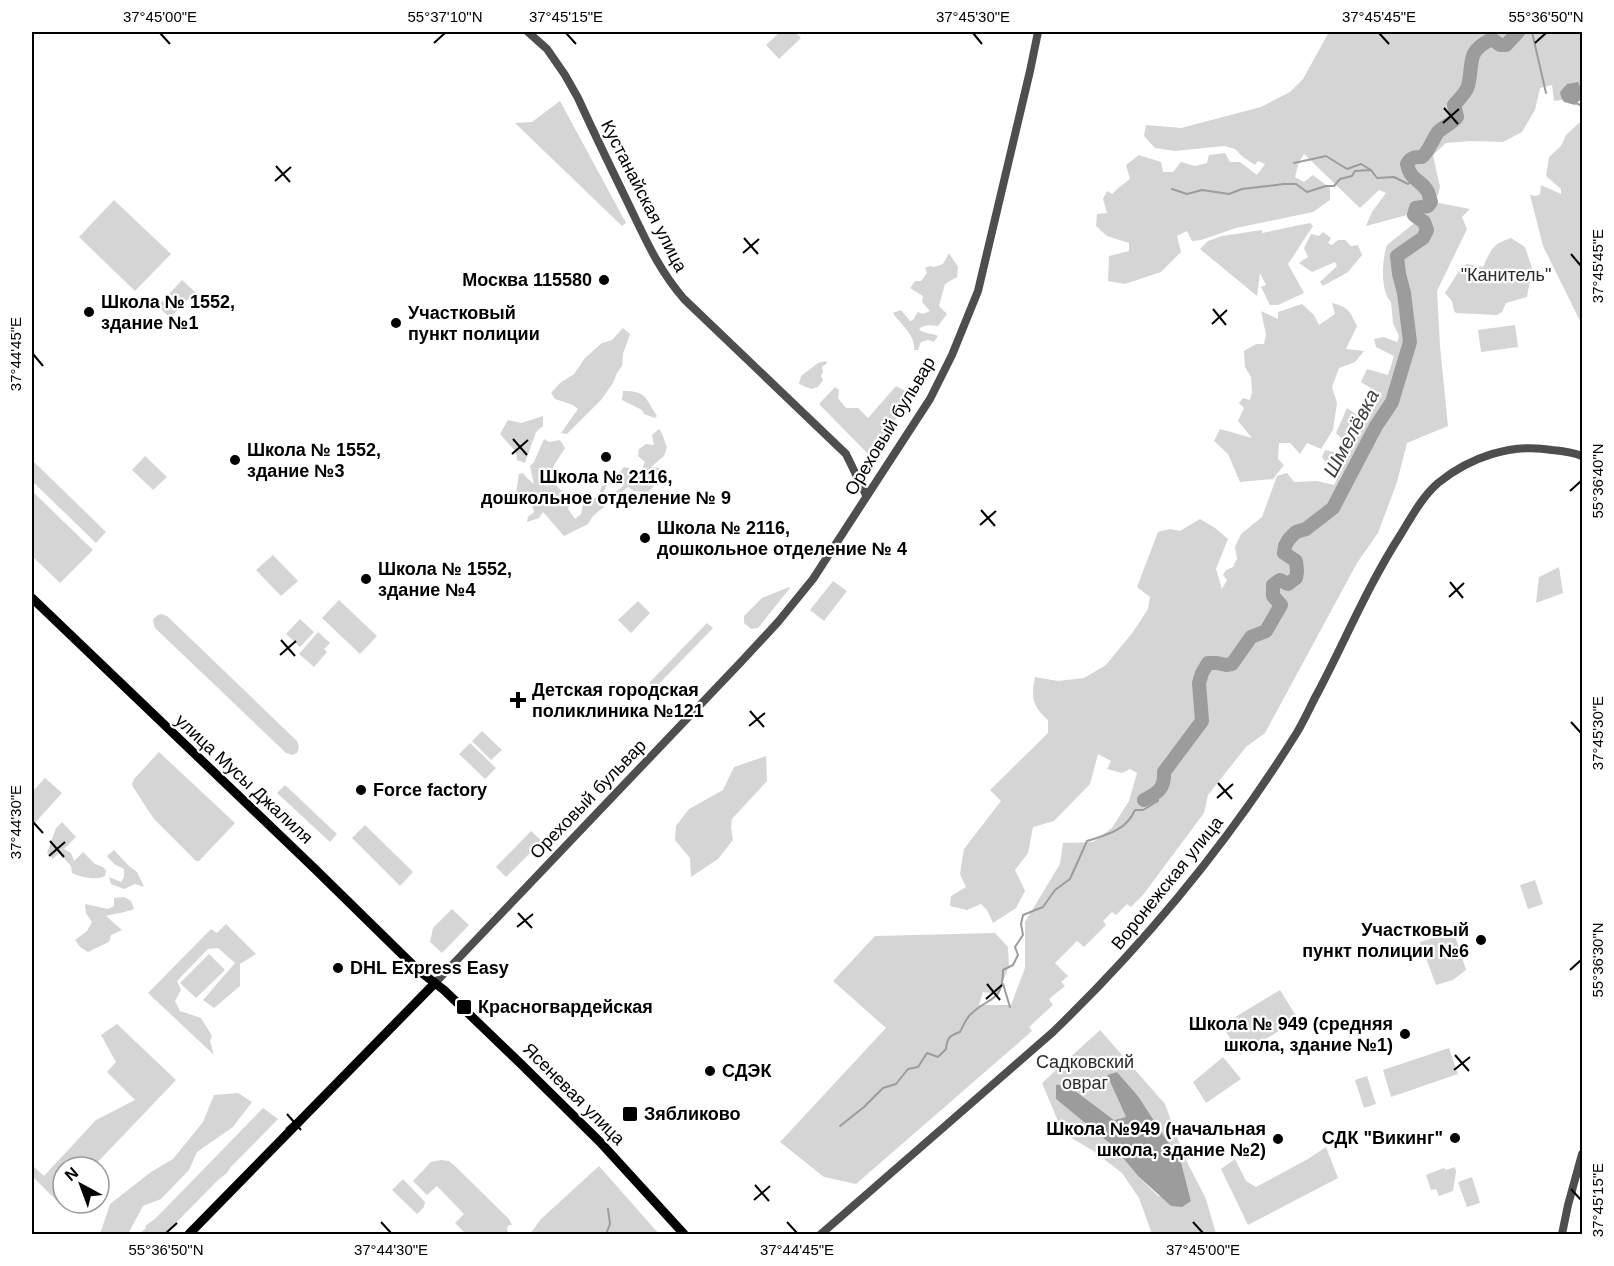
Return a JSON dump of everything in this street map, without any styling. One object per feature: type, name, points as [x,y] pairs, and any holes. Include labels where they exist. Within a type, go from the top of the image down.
[{"type":"main road","name":"улица Мусы Джалиля","points":[[32,598],[418,970],[435,983]]},
{"type":"main road","name":"Ореховый бульвар","points":[[189,1234],[435,983]]},
{"type":"main road","name":"Ясеневая улица","points":[[435,983],[600,1142],[684,1234]]},
{"type":"street","name":"Кустанайская улица","points":[[528,32],[547,49],[565,75],[647,243],[672,285],[846,454],[866,495]]},
{"type":"street","name":"Ореховый бульвар","points":[[435,983],[765,636],[813,579],[930,399],[958,342],[974,302],[1038,32]]},
{"type":"street","name":"Воронежская улица","points":[[821,1234],[1053,1032],[1119,966],[1184,889],[1254,798],[1297,732],[1374,579],[1421,502],[1437,484],[1454,471],[1492,453],[1523,448],[1567,451],[1582,456]]},
{"type":"street","points":[[1562,1234],[1582,1154]]},
{"type":"green space","points":[[780,32],[795,32],[801,38],[779,59],[766,45]]},
{"type":"green space","points":[[1329,32],[1582,32],[1581,83],[1575,98],[1554,101],[1552,85],[1540,88],[1535,110],[1522,132],[1503,142],[1446,143],[1433,155],[1440,187],[1438,195],[1411,214],[1366,226],[1372,212],[1386,193],[1379,190],[1360,208],[1304,154],[1295,177],[1304,182],[1313,175],[1330,188],[1330,200],[1313,212],[1236,228],[1201,240],[1192,241],[1187,231],[1177,236],[1181,252],[1161,272],[1125,284],[1108,281],[1109,256],[1129,251],[1129,243],[1107,236],[1096,226],[1097,214],[1107,213],[1103,199],[1107,191],[1112,194],[1130,179],[1126,165],[1139,155],[1161,162],[1163,172],[1173,172],[1181,162],[1195,166],[1207,163],[1209,155],[1225,153],[1230,162],[1240,162],[1257,175],[1265,164],[1258,161],[1255,165],[1235,149],[1224,146],[1175,151],[1155,148],[1144,136],[1146,125],[1181,128],[1261,107],[1290,92],[1303,79]]},
{"type":"green space","points":[[560,101],[626,223],[622,226],[515,123],[532,122]]},
{"type":"green space","points":[[1579,123],[1582,124],[1582,325],[1543,246],[1530,195],[1540,194],[1541,185],[1561,194],[1561,189],[1546,176],[1549,157],[1561,146],[1566,135]]},
{"type":"green space","points":[[114,200],[171,254],[135,291],[79,237]]},
{"type":"green space","points":[[1439,203],[1470,209],[1462,217],[1467,229],[1437,291],[1448,426],[1407,443],[1397,482],[1378,533],[1357,563],[1265,733],[1246,747],[1208,795],[1204,813],[1143,895],[1131,907],[1127,904],[1116,915],[1112,912],[1103,921],[1106,925],[1084,947],[1077,941],[1055,963],[1068,976],[1061,982],[1065,986],[1049,999],[1053,1005],[1029,1027],[1032,1031],[856,1184],[824,1177],[780,1142],[886,1028],[833,981],[875,936],[995,933],[1008,947],[1009,966],[998,994],[983,992],[979,1005],[1011,1005],[1025,968],[1025,922],[1060,864],[1063,843],[1093,842],[1112,828],[1129,801],[1137,773],[1130,769],[1122,773],[1107,769],[1111,761],[1098,754],[1090,784],[1054,821],[1033,827],[1028,853],[1015,870],[1025,891],[1016,908],[993,923],[987,910],[981,904],[967,910],[950,906],[951,896],[966,887],[960,874],[964,849],[1001,801],[990,790],[1048,733],[1048,720],[1034,701],[1035,677],[1058,681],[1084,678],[1106,665],[1133,632],[1148,609],[1150,597],[1137,587],[1158,532],[1170,529],[1180,531],[1200,519],[1228,539],[1216,569],[1222,589],[1227,580],[1223,575],[1226,570],[1233,567],[1237,559],[1235,547],[1241,534],[1262,517],[1277,476],[1287,473],[1294,482],[1317,481],[1334,485],[1337,479],[1322,457],[1325,450],[1347,455],[1347,444],[1336,433],[1347,408],[1357,415],[1379,393],[1361,382],[1367,369],[1388,375],[1394,356],[1376,347],[1374,339],[1384,337],[1397,342],[1399,336],[1393,323],[1391,302],[1387,297],[1384,283],[1383,266],[1387,245]]},
{"type":"green space","points":[[1310,223],[1313,226],[1288,264],[1304,293],[1278,305],[1270,305],[1261,287],[1266,285],[1260,273],[1257,296],[1200,249],[1208,241],[1222,236],[1262,230],[1262,233]]},
{"type":"green space","points":[[1323,232],[1331,238],[1328,243],[1332,245],[1338,240],[1345,240],[1351,246],[1358,245],[1362,255],[1348,272],[1323,286],[1320,282],[1337,266],[1335,262],[1312,272],[1299,263],[1308,257],[1304,248],[1311,234],[1319,236]]},
{"type":"green space","name":"\"Канитель\"","points":[[1511,238],[1525,247],[1532,268],[1527,297],[1506,303],[1502,312],[1497,315],[1456,313],[1452,301],[1445,293],[1462,266],[1467,264],[1483,267],[1493,248]]},
{"type":"green space","points":[[949,253],[958,267],[957,277],[945,284],[939,306],[947,314],[938,326],[930,325],[919,329],[938,336],[934,342],[928,340],[921,342],[918,350],[914,350],[913,339],[893,313],[901,310],[910,321],[918,312],[923,314],[930,311],[922,302],[923,296],[910,288],[915,281],[921,281],[927,273],[925,268],[943,264]]},
{"type":"green space","points":[[182,280],[195,292],[170,318],[158,306]]},
{"type":"green space","points":[[1332,303],[1348,311],[1357,326],[1346,349],[1364,351],[1355,362],[1339,368],[1332,387],[1337,403],[1333,430],[1321,449],[1307,443],[1300,454],[1290,443],[1279,443],[1278,459],[1284,465],[1273,479],[1240,482],[1228,454],[1214,441],[1220,429],[1252,438],[1238,421],[1244,408],[1239,403],[1243,398],[1250,400],[1252,392],[1251,377],[1245,367],[1244,351],[1256,344],[1264,344],[1266,335],[1261,311],[1278,319],[1278,312],[1302,304],[1314,315],[1319,325],[1335,314]]},
{"type":"green space","points":[[1515,325],[1518,347],[1481,352],[1478,330]]},
{"type":"green space","points":[[623,328],[630,334],[623,354],[622,366],[613,383],[601,400],[567,434],[561,433],[578,409],[555,399],[551,393],[560,383],[574,374],[585,358],[602,343],[612,340]]},
{"type":"green space","points":[[826,361],[827,363],[822,367],[823,380],[818,387],[811,389],[799,384],[801,376],[818,363]]},
{"type":"green space","points":[[896,386],[909,393],[899,409],[898,416],[870,454],[819,404],[835,387],[839,390],[838,398],[846,408],[858,408],[868,418]]},
{"type":"green space","points":[[623,391],[641,394],[657,416],[655,418],[644,414],[642,410],[622,400]]},
{"type":"green space","points":[[543,416],[543,426],[536,432],[525,463],[517,460],[516,452],[500,434],[508,420],[521,423]]},
{"type":"green space","points":[[659,429],[667,447],[664,456],[651,467],[662,471],[656,484],[648,492],[634,491],[628,487],[593,516],[588,524],[564,536],[543,512],[539,518],[527,522],[528,517],[534,512],[528,500],[516,493],[519,474],[523,473],[534,484],[530,466],[544,439],[549,442],[560,440],[565,448],[553,467],[563,480],[559,481],[554,478],[553,480],[560,489],[570,495],[571,502],[568,509],[575,519],[581,514],[584,499],[595,498],[600,494],[606,482],[608,481],[604,492],[608,498],[623,486],[619,476],[624,467],[629,468],[636,475],[641,471],[645,462],[638,456],[639,449],[646,444],[654,445],[652,435]]},
{"type":"green space","points":[[145,456],[167,477],[153,490],[132,470]]},
{"type":"green space","points":[[32,460],[106,532],[96,543],[32,481]]},
{"type":"green space","points":[[32,491],[93,550],[60,583],[32,556]]},
{"type":"green space","points":[[273,555],[298,581],[281,596],[256,570]]},
{"type":"green space","points":[[1559,567],[1563,593],[1536,603],[1539,577]]},
{"type":"green space","points":[[833,581],[847,591],[824,621],[810,610]]},
{"type":"green space","points":[[789,587],[758,628],[751,629],[744,623],[744,616],[762,598]]},
{"type":"green space","points":[[339,600],[377,636],[360,654],[322,618]]},
{"type":"green space","points":[[638,601],[650,613],[631,633],[618,620]]},
{"type":"green space","points":[[161,614],[167,616],[297,741],[299,747],[297,753],[292,755],[286,753],[155,628],[153,619]]},
{"type":"green space","points":[[300,619],[314,632],[300,647],[286,634]]},
{"type":"green space","points":[[707,623],[713,628],[655,688],[649,683]]},
{"type":"green space","points":[[318,632],[330,643],[324,649],[327,652],[314,667],[299,654]]},
{"type":"green space","points":[[482,731],[502,750],[491,760],[472,741]]},
{"type":"green space","points":[[470,743],[496,768],[485,779],[459,754]]},
{"type":"green space","points":[[159,752],[235,823],[199,861],[196,861],[154,819],[133,787],[134,779]]},
{"type":"green space","points":[[766,756],[767,781],[732,819],[733,840],[718,859],[691,877],[690,858],[675,840],[676,826],[689,809],[723,790],[734,767]]},
{"type":"green space","points":[[45,778],[62,793],[33,825],[32,792]]},
{"type":"green space","points":[[285,785],[337,834],[330,842],[277,793]]},
{"type":"green space","points":[[62,822],[76,837],[64,849],[71,853],[74,861],[83,852],[95,864],[103,867],[106,871],[105,876],[93,878],[72,873],[71,866],[59,853],[53,859],[47,853],[56,828]]},
{"type":"green space","points":[[365,825],[413,872],[400,886],[352,838]]},
{"type":"green space","points":[[531,831],[542,841],[506,877],[496,867]]},
{"type":"green space","points":[[114,850],[137,872],[144,887],[135,884],[124,889],[111,884],[109,877],[121,882],[124,877],[124,869],[114,864],[107,856]]},
{"type":"green space","points":[[1535,880],[1543,904],[1528,909],[1520,885]]},
{"type":"green space","points":[[124,897],[131,901],[134,909],[106,916],[122,930],[111,935],[109,942],[88,952],[80,947],[75,940],[87,931],[92,922],[86,913],[85,904],[108,909],[114,906],[114,898]]},
{"type":"green space","points":[[452,909],[469,925],[442,953],[430,942],[433,928]]},
{"type":"green space","points":[[226,924],[256,954],[240,964],[240,986],[214,1008],[203,1000],[235,963],[218,948],[208,949],[177,981],[181,990],[175,1001],[180,1011],[201,1018],[212,1036],[210,1041],[214,1055],[148,993],[211,929],[217,933]]},
{"type":"green space","points":[[1454,932],[1466,970],[1453,980],[1436,985],[1420,942]]},
{"type":"green space","points":[[209,954],[225,970],[196,998],[180,983]]},
{"type":"green space","points":[[1280,990],[1298,1019],[1240,1055],[1222,1025]]},
{"type":"green space","points":[[117,1024],[176,1080],[104,1155],[64,1155],[96,1120],[135,1100],[107,1072],[116,1062],[101,1035]]},
{"type":"green space","name":"Садковский овраг","points":[[1100,1030],[1165,1104],[1184,1156],[1206,1199],[1216,1234],[1152,1234],[1139,1198],[1122,1173],[1092,1150],[1063,1133],[1042,1083]],"holes":[[[1117,1072],[1138,1096],[1181,1162],[1191,1201],[1158,1196],[1113,1146],[1056,1099],[1066,1084],[1114,1120],[1126,1117],[1107,1075]]]},
{"type":"green space","points":[[1449,1048],[1458,1074],[1391,1097],[1383,1070]]},
{"type":"green space","points":[[1223,1057],[1241,1079],[1206,1103],[1193,1082]]},
{"type":"green space","points":[[1367,1076],[1376,1104],[1364,1108],[1355,1080]]},
{"type":"green space","points":[[238,1093],[252,1102],[233,1127],[197,1152],[189,1170],[161,1199],[143,1206],[128,1234],[100,1234],[106,1215],[111,1215],[111,1203],[151,1172],[173,1159],[203,1122],[214,1095]]},
{"type":"green space","points":[[263,1108],[278,1119],[227,1173],[165,1234],[139,1234],[146,1228],[145,1226],[155,1219]]},
{"type":"green space","points":[[1326,1147],[1338,1178],[1248,1225],[1221,1169],[1235,1159],[1246,1181],[1256,1187]]},
{"type":"green space","points":[[449,1161],[456,1167],[509,1219],[512,1225],[507,1228],[508,1234],[466,1234],[455,1223],[464,1214],[437,1186],[427,1195],[413,1181],[431,1162]]},
{"type":"green space","points":[[32,1165],[44,1176],[51,1168],[51,1195],[32,1176]]},
{"type":"green space","points":[[599,1166],[659,1234],[530,1234],[541,1219]]},
{"type":"green space","points":[[1455,1167],[1453,1191],[1439,1196],[1436,1189],[1431,1190],[1426,1175],[1444,1168],[1446,1170]]},
{"type":"green space","points":[[1472,1177],[1480,1203],[1467,1207],[1458,1182]]},
{"type":"green space","points":[[403,1179],[425,1202],[424,1207],[417,1214],[392,1190]]},
{"type":"shaded area","points":[[1578,82],[1582,98],[1575,105],[1564,102],[1560,92],[1567,84]]},
{"type":"shaded area","points":[[1117,1072],[1138,1096],[1181,1162],[1191,1201],[1182,1207],[1171,1206],[1138,1176],[1113,1146],[1056,1099],[1056,1085],[1066,1084],[1114,1120],[1126,1117],[1107,1075]]},
{"type":"waterway","name":"Шмелёвка","points":[[1144,800],[1160,789],[1164,772],[1202,721],[1199,683],[1208,663],[1232,664],[1251,637],[1266,631],[1281,605],[1273,596],[1273,585],[1280,580],[1288,584],[1296,578],[1296,561],[1284,553],[1285,546],[1296,532],[1306,529],[1333,508],[1376,426],[1392,402],[1410,342],[1397,256],[1423,238],[1427,230],[1424,222],[1414,215],[1416,208],[1428,206],[1431,202],[1428,192],[1411,174],[1407,164],[1413,158],[1422,157],[1438,132],[1457,117],[1454,105],[1467,89],[1472,58],[1478,48],[1492,39],[1500,45],[1506,45],[1518,32]]},
{"type":"waterway","points":[[1532,32],[1546,93]]},
{"type":"waterway","points":[[1574,102],[1582,106]]},
{"type":"waterway","points":[[1294,163],[1326,156],[1347,169],[1361,164],[1371,170]]},
{"type":"waterway","points":[[1172,189],[1187,194],[1202,190],[1229,194],[1242,189],[1296,184],[1307,192],[1334,186],[1340,179],[1352,176],[1355,171],[1371,170],[1377,178],[1394,177],[1408,184],[1414,180]]},
{"type":"waterway","points":[[840,1126],[883,1088],[896,1084],[908,1069],[918,1067],[927,1053],[938,1057],[946,1049],[947,1042],[954,1034],[960,1032],[970,1015],[993,998],[1000,989],[1003,970],[1013,965],[1018,955],[1015,947],[1023,935],[1021,924],[1023,915],[1043,907],[1055,890],[1070,879],[1087,841],[1121,827],[1135,810],[1143,810],[1158,801],[1157,794]]},
{"type":"waterway","name":"Садковский овраг","points":[[1003,984],[1010,1007]]},
{"type":"waterway","points":[[606,1234],[610,1224],[608,1209]]},
{"type":"place","name":"Москва 115580","points":[[604,280]]},
{"type":"place","name":"Школа № 1552, здание №1","points":[[89,312]]},
{"type":"place","name":"Участковый пункт полиции","points":[[396,323]]},
{"type":"place","name":"Школа № 2116, дошкольное отделение № 9","points":[[606,457]]},
{"type":"place","name":"Школа № 1552, здание №3","points":[[235,460]]},
{"type":"place","name":"Школа № 2116, дошкольное отделение № 4","points":[[645,538]]},
{"type":"place","name":"Школа № 1552, здание №4","points":[[366,579]]},
{"type":"place","name":"Детская городская поликлиника №121","points":[[518,700]]},
{"type":"place","name":"Force factory","points":[[361,790]]},
{"type":"place","name":"Участковый пункт полиции №6","points":[[1481,940]]},
{"type":"place","name":"DHL Express Easy","points":[[338,968]]},
{"type":"place","name":"Красногвардейская","points":[[464,1007]]},
{"type":"place","name":"Школа № 949 (средняя школа, здание №1)","points":[[1405,1034]]},
{"type":"place","name":"СДЭК","points":[[710,1071]]},
{"type":"place","name":"Зябликово","points":[[630,1114]]},
{"type":"place","name":"СДК \"Викинг\"","points":[[1455,1138]]},
{"type":"place","name":"Школа №949 (начальная школа, здание №2)","points":[[1278,1139]]}]
